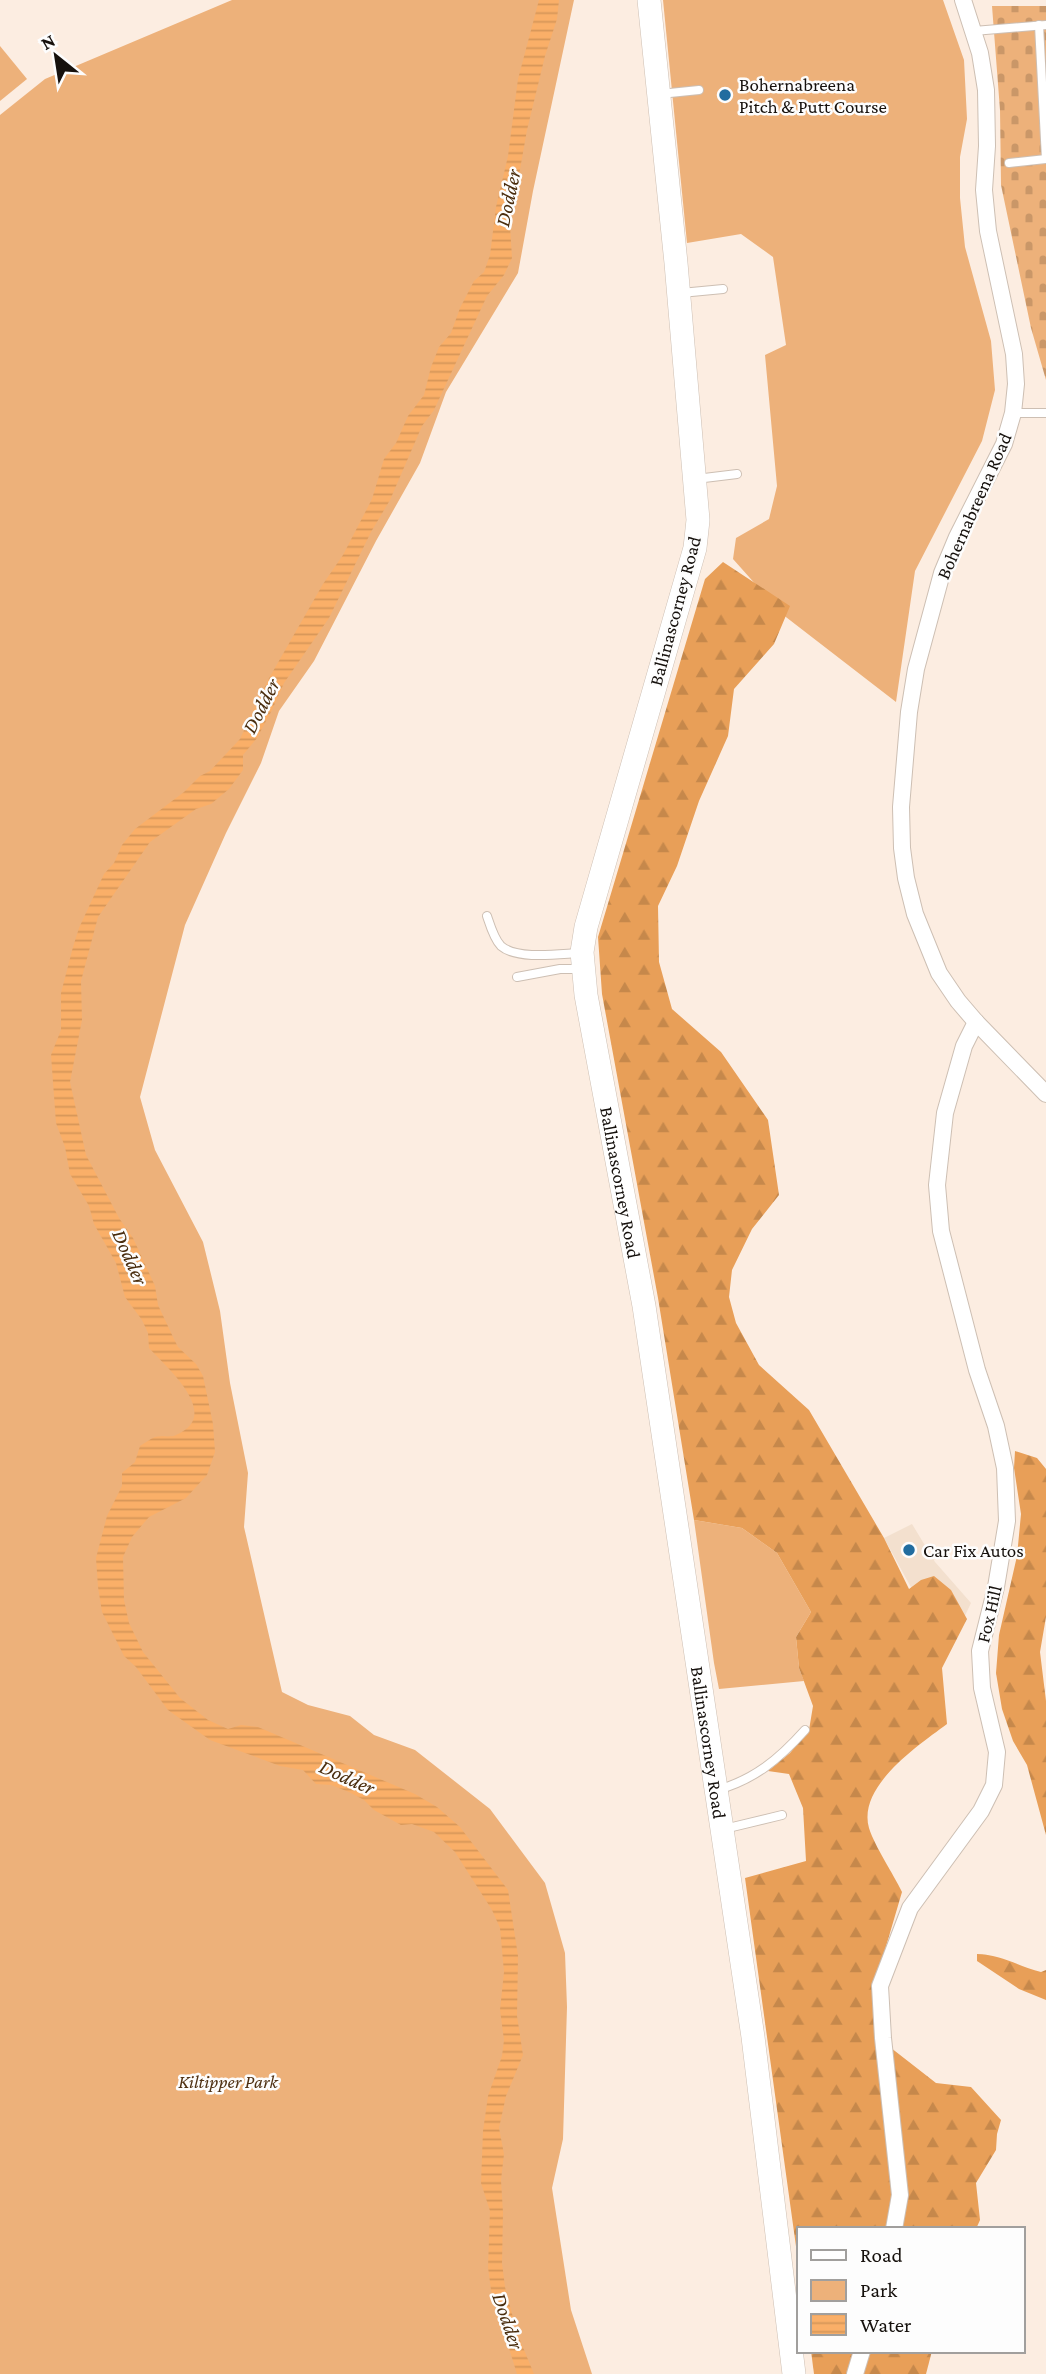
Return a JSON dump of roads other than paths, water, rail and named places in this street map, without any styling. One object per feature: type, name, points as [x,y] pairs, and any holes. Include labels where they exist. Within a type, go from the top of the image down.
[{"type":"main road","name":"Ballinascorney Road","points":[[649,0],[698,520],[695,548],[586,927],[582,961],[644,1306],[753,2037],[794,2374]]},
{"type":"street","name":"Bohernabreena Road","points":[[963,0],[980,53],[986,90],[987,146],[984,190],[988,231],[1014,354],[1016,384],[1013,414],[999,453],[942,573],[916,669],[909,712],[901,807],[905,878],[915,914],[939,973],[976,1022],[1046,1094]]},
{"type":"street","name":"Fox Hill","points":[[894,2227],[900,2195],[880,1986],[909,1908],[985,1802],[994,1785],[997,1752],[982,1688],[980,1651],[996,1587],[1007,1521],[1005,1468],[996,1426],[977,1370],[941,1231],[937,1185],[945,1113],[964,1046],[976,1022]]},
{"type":"street","points":[[855,2374],[861,2353]]},
{"type":"lane","points":[[974,31],[1043,25],[1046,159],[1009,163]]},
{"type":"lane","points":[[658,94],[699,89]]},
{"type":"lane","points":[[678,294],[723,289]]},
{"type":"lane","points":[[1013,414],[1046,413]]},
{"type":"lane","points":[[696,479],[737,474]]},
{"type":"lane","points":[[487,916],[501,946],[517,954],[582,961]]},
{"type":"lane","points":[[517,977],[559,969],[582,961]]},
{"type":"lane","points":[[715,1791],[750,1778],[787,1751],[805,1730]]},
{"type":"lane","points":[[721,1829],[782,1815]]},
{"type":"water","name":"Dodder","points":[[539,0],[559,0],[557,19],[527,130],[510,226],[512,258],[504,275],[487,296],[434,410],[422,426],[390,500],[371,532],[329,618],[284,683],[257,738],[243,755],[243,770],[229,789],[211,804],[196,809],[150,842],[98,917],[81,981],[82,1020],[70,1082],[86,1155],[119,1218],[133,1238],[155,1286],[158,1305],[178,1347],[196,1364],[203,1376],[213,1424],[215,1452],[207,1475],[186,1498],[149,1517],[132,1537],[123,1557],[124,1600],[129,1623],[143,1652],[180,1698],[208,1720],[228,1729],[241,1725],[258,1727],[415,1794],[437,1807],[460,1827],[508,1890],[518,1956],[517,2016],[523,2055],[506,2096],[499,2128],[504,2154],[501,2180],[502,2263],[517,2333],[534,2374],[517,2374],[491,2290],[488,2267],[490,2211],[481,2183],[483,2131],[488,2096],[502,2056],[504,2040],[500,2010],[504,1972],[500,1928],[492,1910],[455,1852],[434,1832],[412,1824],[401,1825],[349,1792],[331,1785],[316,1784],[303,1770],[280,1766],[210,1740],[168,1710],[136,1667],[124,1656],[102,1612],[96,1558],[107,1516],[122,1486],[122,1473],[135,1462],[140,1446],[155,1437],[176,1435],[189,1426],[194,1416],[193,1403],[177,1378],[149,1348],[148,1333],[125,1297],[116,1263],[94,1224],[89,1206],[70,1174],[65,1147],[56,1123],[51,1055],[61,1030],[61,993],[73,947],[104,874],[135,829],[184,792],[200,776],[210,771],[240,739],[268,680],[323,584],[343,555],[372,499],[384,459],[396,443],[408,416],[424,395],[439,347],[451,333],[474,281],[484,272],[490,255],[496,207],[508,156],[518,79]]},
{"type":"place","name":"Bohernabreena Pitch & Putt Course","points":[[725,95]]},
{"type":"place","name":"Car Fix Autos","points":[[909,1550]]},
{"type":"park label","name":"Kiltipper Park","points":[[228,2081]]}]
